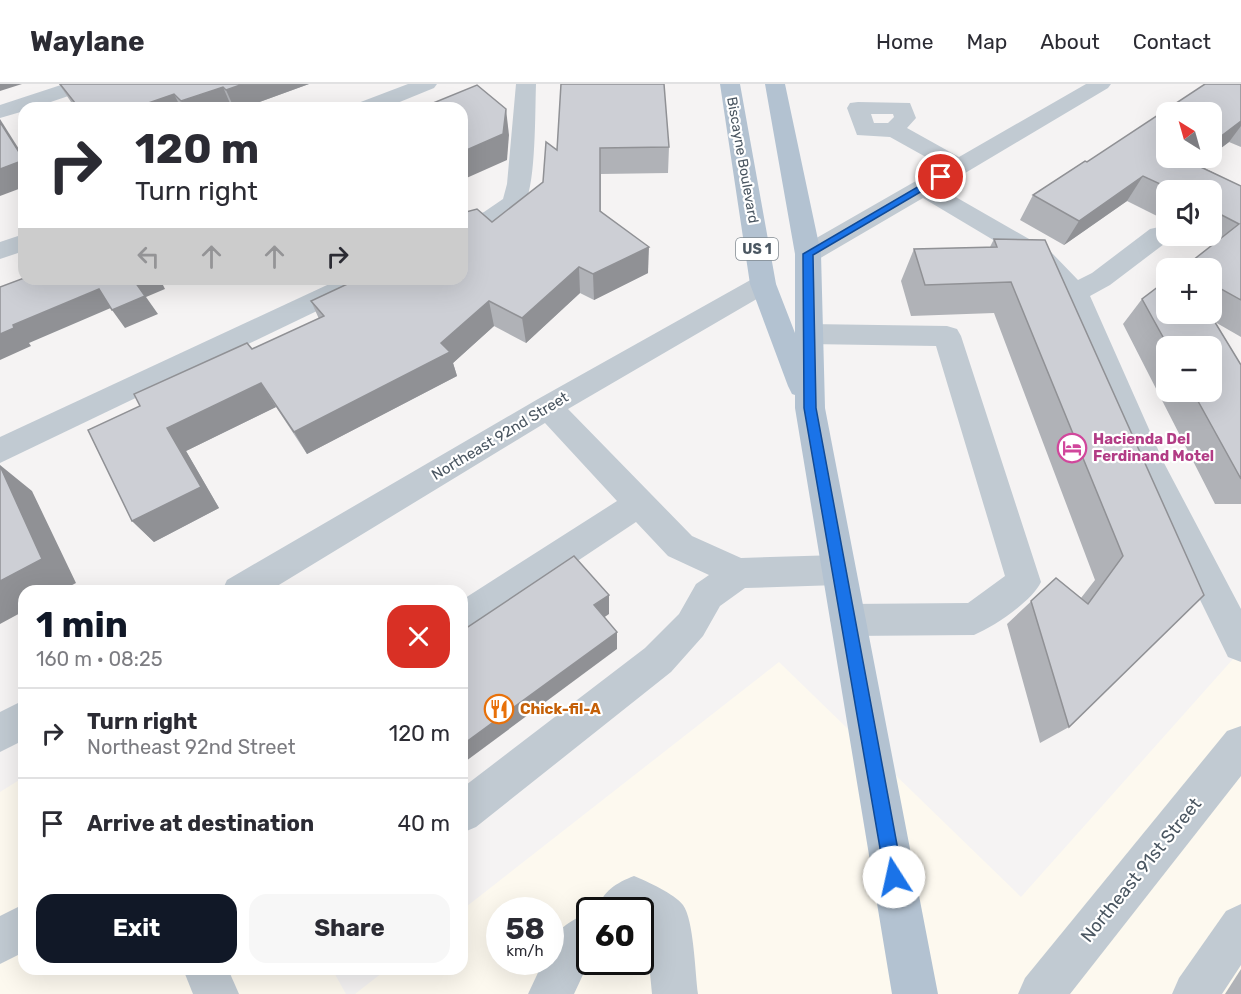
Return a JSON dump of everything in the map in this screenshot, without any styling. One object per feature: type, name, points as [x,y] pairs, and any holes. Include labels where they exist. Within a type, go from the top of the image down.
[{"type":"main road","name":"Biscayne Boulevard","points":[[730,84],[763,284],[810,408]]},
{"type":"main road","name":"Biscayne Boulevard","points":[[775,84],[808,254],[810,408],[915,994]]},
{"type":"street","points":[[30,102],[85,84]]},
{"type":"street","points":[[381,102],[427,84]]},
{"type":"street","points":[[468,228],[493,217],[514,202],[519,184],[526,84]]},
{"type":"street","points":[[808,254],[1101,84]]},
{"type":"street","points":[[0,112],[18,106]]},
{"type":"street","points":[[894,130],[960,167]]},
{"type":"street","points":[[923,188],[1041,257],[1075,292],[1149,465],[1241,645]]},
{"type":"street","points":[[1075,292],[1101,279],[1156,237]]},
{"type":"street","points":[[0,251],[18,244]]},
{"type":"street","name":"Northeast 92nd Street","points":[[248,585],[548,407],[763,284]]},
{"type":"street","points":[[0,451],[349,285]]},
{"type":"street","points":[[809,334],[946,336],[1024,582],[974,619],[848,620]]},
{"type":"street","points":[[548,407],[680,546],[739,573],[838,570]]},
{"type":"street","points":[[468,615],[639,503]]},
{"type":"street","points":[[468,808],[658,660],[691,625],[708,595],[739,573]]},
{"type":"street","points":[[0,733],[18,722]]},
{"type":"street","name":"Northeast 91st Street","points":[[1041,994],[1241,745]]},
{"type":"street","points":[[654,911],[666,919],[675,994]]},
{"type":"street","points":[[1195,994],[1241,926]]},
{"type":"street","points":[[0,942],[18,930]]},
{"type":"street","points":[[551,994],[571,950],[576,946]]},
{"type":"street","points":[[208,975],[216,994]]},
{"type":"shaded area","points":[[1241,650],[1241,994],[355,994],[379,975],[468,975],[468,905],[779,662],[1021,897]]},
{"type":"shaded area","points":[[18,781],[18,975],[335,975],[346,994],[0,994],[0,792]]},
{"type":"building","points":[[60,84],[243,84],[226,90],[223,87],[181,101],[174,94],[151,102],[74,102]]},
{"type":"building","points":[[561,84],[664,84],[669,147],[600,148],[600,211],[649,247],[593,274],[579,267],[522,318],[489,301],[441,343],[450,352],[294,432],[261,383],[167,428],[201,487],[132,521],[88,430],[140,406],[134,394],[247,343],[252,349],[324,316],[311,301],[345,285],[468,285],[468,211],[477,209],[492,222],[543,182],[546,142],[557,150]]},
{"type":"building","points":[[1205,84],[1241,84],[1241,121],[1222,135],[1222,102],[1178,102]]},
{"type":"building","points":[[477,85],[506,109],[503,134],[468,149],[468,102],[436,102]]},
{"type":"building","points":[[1156,116],[1156,168],[1203,168],[1241,186],[1241,300],[1222,290],[1222,258],[1196,258],[1211,246],[1222,246],[1222,237],[1239,224],[1222,215],[1222,180],[1156,180],[1156,182],[1143,176],[1079,221],[1033,195],[1085,161],[1087,162]]},
{"type":"building","points":[[0,122],[18,150],[18,162],[0,169]]},
{"type":"building","points":[[994,239],[1045,240],[1204,595],[1069,727],[1031,601],[1056,578],[1088,604],[1123,556],[1011,282],[925,285],[914,249],[997,247]]},
{"type":"building","points":[[18,280],[18,285],[137,285],[145,296],[112,310],[99,289],[13,325],[14,328],[0,334],[0,287]]},
{"type":"building","points":[[1156,288],[1156,324],[1216,324],[1241,365],[1241,479],[1199,402],[1222,402],[1222,336],[1162,336],[1142,299]]},
{"type":"building","points":[[0,466],[42,559],[0,581]]},
{"type":"building","name":"Chick-fil-A","points":[[574,556],[609,595],[594,605],[617,632],[468,741],[468,627]]},
{"type":"place","name":"Hacienda Del Ferdinand Motel","points":[[1072,448]]},
{"type":"place","name":"Chick-fil-A","points":[[499,709]]},
{"type":"route","points":[[894,877],[810,408],[808,254],[941,177]]}]
